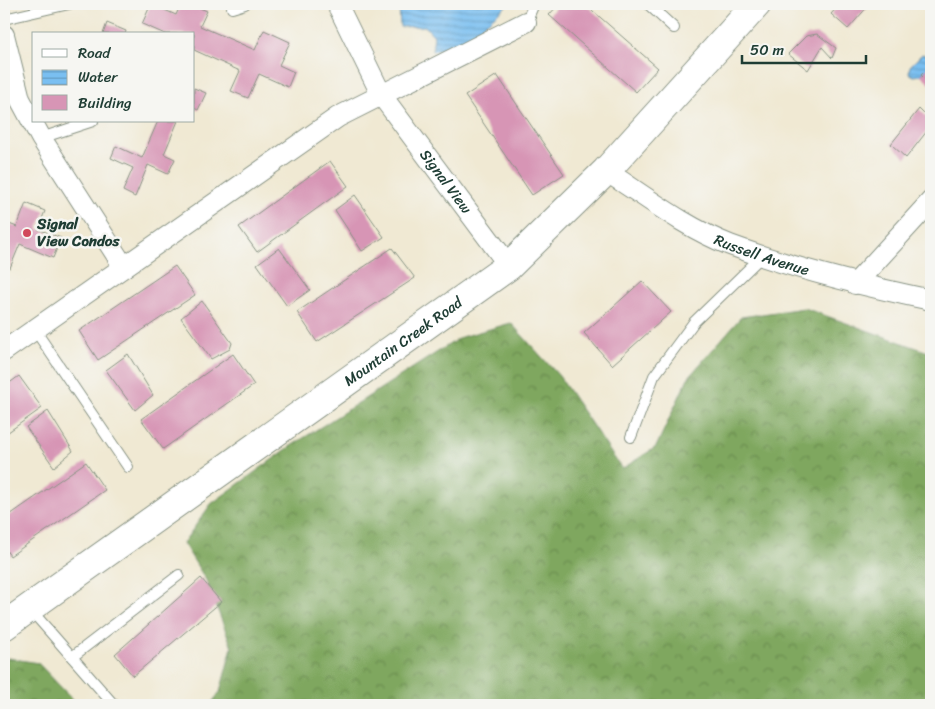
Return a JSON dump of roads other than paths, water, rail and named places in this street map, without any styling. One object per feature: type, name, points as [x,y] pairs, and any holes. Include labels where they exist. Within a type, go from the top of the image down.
[{"type":"main road","name":"Mountain Creek Road","points":[[4,626],[509,266],[606,171],[757,4]]},
{"type":"street","name":"Signal View","points":[[336,4],[382,96],[509,266]]},
{"type":"street","points":[[4,352],[338,117],[526,22]]},
{"type":"street","points":[[4,35],[20,99],[32,121]]},
{"type":"street","points":[[32,122],[124,266]]},
{"type":"street","name":"Russell Avenue","points":[[606,171],[681,220],[729,244],[855,284],[931,300]]},
{"type":"street","points":[[855,284],[931,202]]},
{"type":"lane","points":[[4,19],[69,4]]},
{"type":"lane","points":[[232,8],[245,4]]},
{"type":"lane","points":[[526,22],[534,4]]},
{"type":"lane","points":[[648,4],[674,28]]},
{"type":"lane","points":[[41,138],[90,122]]},
{"type":"lane","points":[[631,437],[654,376],[694,322],[763,255]]},
{"type":"lane","points":[[35,330],[128,467]]},
{"type":"lane","points":[[72,657],[178,575]]},
{"type":"lane","points":[[30,608],[114,705]]},
{"type":"water","points":[[399,4],[504,4],[506,6],[460,45],[432,51],[434,36],[425,26],[400,27]]},
{"type":"water","points":[[922,54],[928,56],[931,65],[921,75],[914,76],[909,73],[910,66]]},
{"type":"place","name":"Signal View Condos","points":[[27,233]]}]
